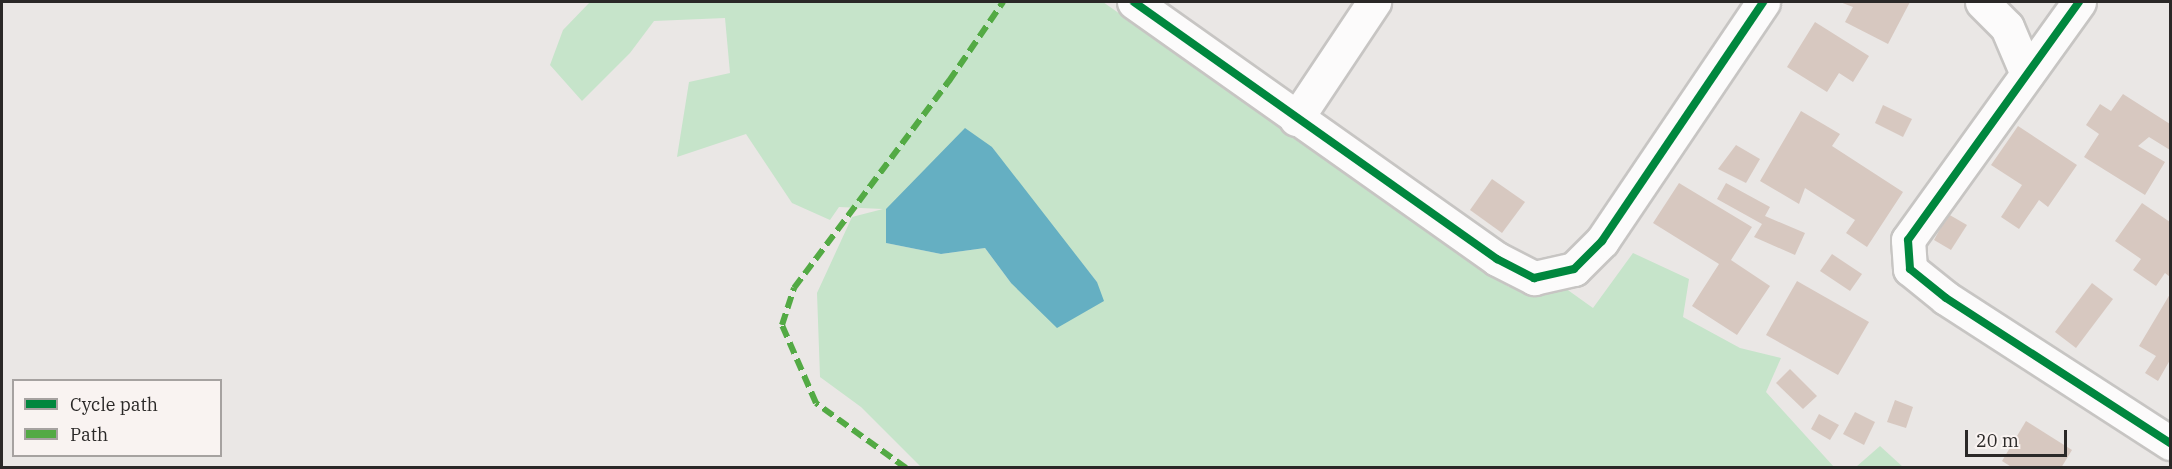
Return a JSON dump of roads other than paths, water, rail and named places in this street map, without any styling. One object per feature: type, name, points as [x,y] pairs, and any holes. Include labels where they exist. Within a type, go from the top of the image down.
[{"type":"street","points":[[1134,2],[1296,119],[1497,259],[1534,278],[1574,269],[1602,241],[1763,2]]},
{"type":"street","points":[[1296,119],[1374,2]]},
{"type":"street","points":[[1982,2],[2007,27],[2027,74]]},
{"type":"street","points":[[2079,2],[1908,240],[1910,269],[1946,298],[2170,443]]},
{"type":"water","points":[[965,128],[992,147],[1097,282],[1104,301],[1057,328],[1011,283],[985,248],[941,254],[886,243],[886,209]]}]
